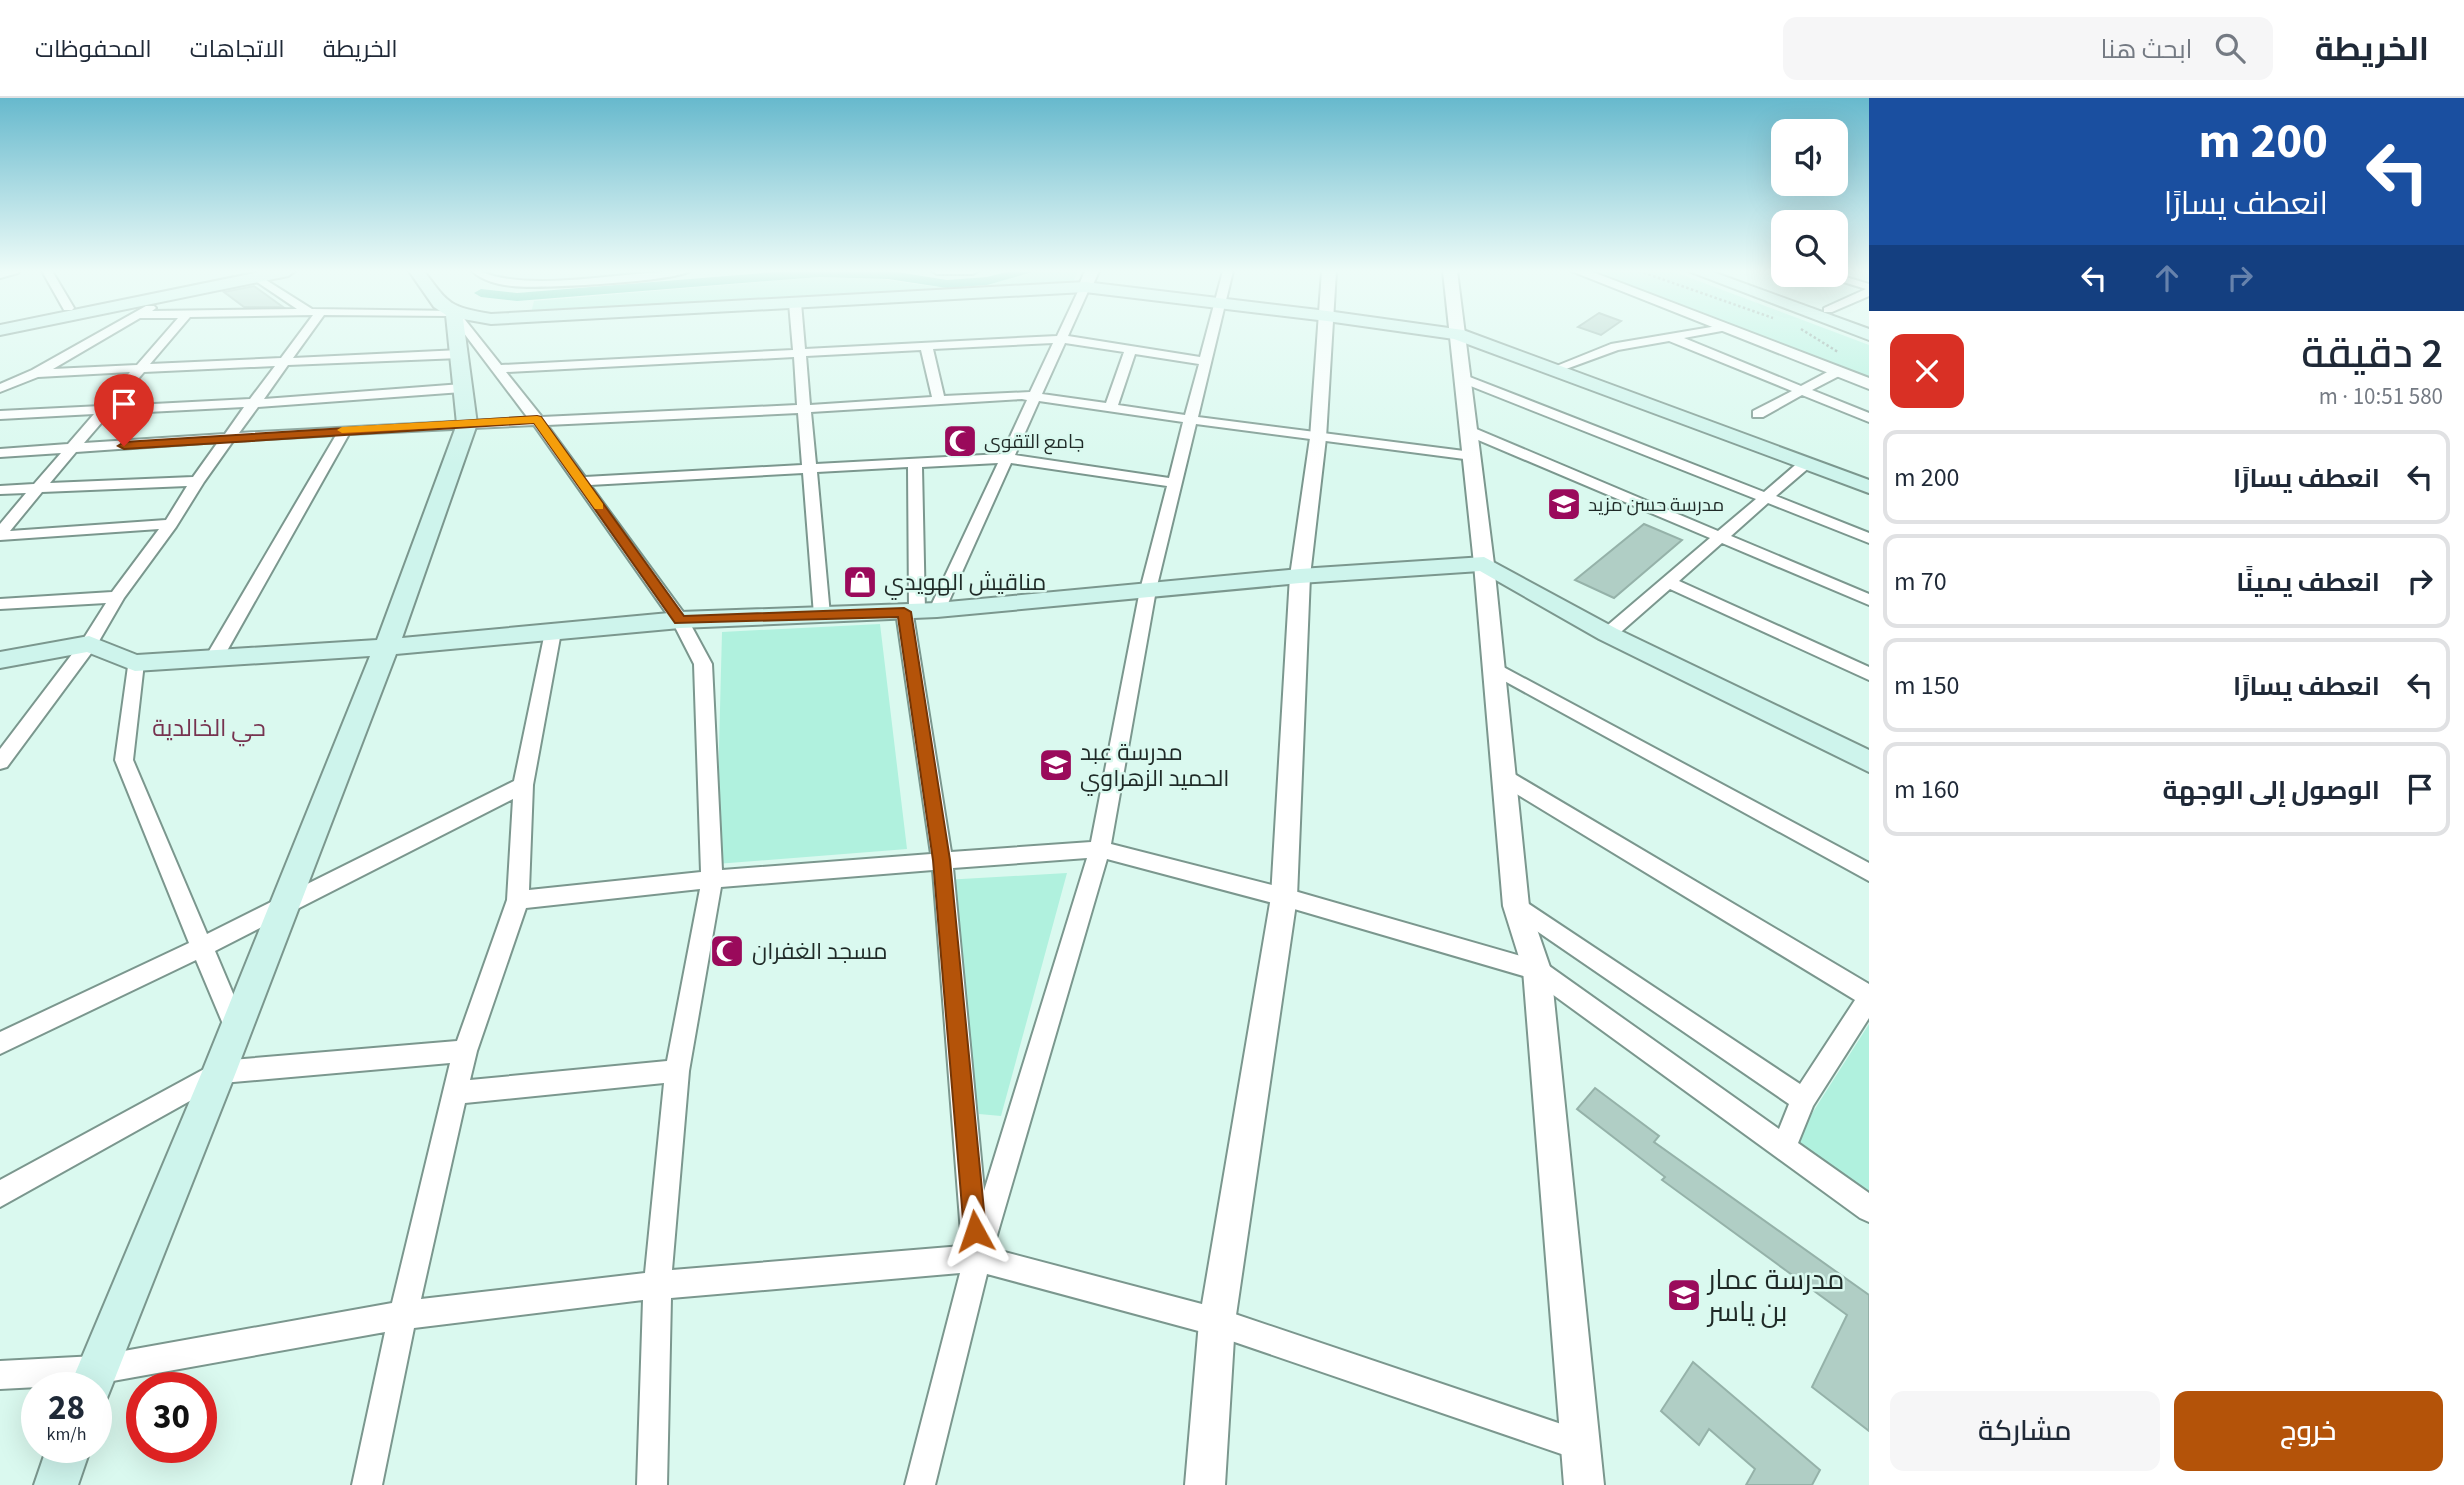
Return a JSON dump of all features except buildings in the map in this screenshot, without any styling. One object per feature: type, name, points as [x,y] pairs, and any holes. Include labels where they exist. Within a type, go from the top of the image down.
[{"type":"main road","points":[[96,1372],[284,908],[386,647],[467,424],[457,336]]},
{"type":"main road","points":[[1462,336],[1869,487]]},
{"type":"main road","points":[[0,660],[89,644],[135,663],[386,647],[680,620],[920,611],[1300,576],[1484,564],[1608,634],[1869,762]]},
{"type":"main road","points":[[56,1485],[64,1463]]},
{"type":"street","points":[[0,388],[36,373],[102,336]]},
{"type":"street","points":[[0,535],[37,488],[169,336]]},
{"type":"street","points":[[0,762],[89,644],[117,597],[171,524],[197,481],[256,403],[300,336]]},
{"type":"street","points":[[471,336],[537,420],[680,620],[703,664],[712,878],[677,1071],[657,1285],[652,1485]]},
{"type":"street","points":[[798,336],[822,615]]},
{"type":"street","points":[[920,611],[1007,458],[1063,336]]},
{"type":"street","points":[[920,1485],[977,1258],[1100,849],[1147,590],[1213,336]]},
{"type":"street","points":[[1205,1485],[1217,1322],[1284,897],[1300,576],[1318,438],[1326,336]]},
{"type":"street","points":[[1457,336],[1484,564],[1516,906],[1537,971],[1584,1485]]},
{"type":"street","points":[[1555,369],[1615,347],[1677,336]]},
{"type":"street","points":[[1743,336],[1869,384]]},
{"type":"street","points":[[1670,337],[1869,418]]},
{"type":"street","points":[[497,369],[1062,339],[1206,362]]},
{"type":"street","points":[[926,346],[939,400]]},
{"type":"street","points":[[1111,407],[1131,350]]},
{"type":"street","points":[[36,373],[460,354]]},
{"type":"street","points":[[1758,414],[1837,372]]},
{"type":"street","points":[[1462,378],[1869,538]]},
{"type":"street","points":[[0,415],[256,403],[462,388]]},
{"type":"street","points":[[0,453],[345,430],[1022,395],[1318,438],[1470,444],[1720,537],[1869,600]]},
{"type":"street","points":[[214,658],[345,430]]},
{"type":"street","points":[[581,481],[1007,458],[1176,483]]},
{"type":"street","points":[[915,463],[920,611],[977,1258]]},
{"type":"street","points":[[1608,634],[1806,463]]},
{"type":"street","points":[[0,490],[197,481]]},
{"type":"street","points":[[0,535],[171,524]]},
{"type":"street","points":[[1668,582],[1869,674]]},
{"type":"street","points":[[0,604],[117,597]]},
{"type":"street","points":[[367,1485],[403,1315],[465,1051],[518,900],[523,785],[553,632]]},
{"type":"street","points":[[135,663],[124,760],[236,1029]]},
{"type":"street","points":[[1494,668],[1869,873]]},
{"type":"street","points":[[1504,777],[1869,997],[1803,1100],[1784,1148]]},
{"type":"street","points":[[0,1043],[284,908],[523,785]]},
{"type":"street","points":[[518,900],[712,878],[1100,849],[1284,897],[1537,971],[1869,1209]]},
{"type":"street","points":[[1516,906],[1803,1100]]},
{"type":"street","points":[[0,1194],[219,1072],[465,1051]]},
{"type":"street","points":[[456,1093],[677,1071]]},
{"type":"street","points":[[112,1375],[403,1315],[657,1285],[977,1258],[1217,1322],[1579,1445]]},
{"type":"street","points":[[0,1375],[21,1376]]},
{"type":"path","points":[[1814,336],[1842,355]]},
{"type":"green space","points":[[1760,336],[1844,336],[1869,345],[1869,377]]},
{"type":"green space","points":[[880,624],[907,849],[716,864],[722,632]]},
{"type":"green space","points":[[1067,873],[1001,1116],[979,1114],[944,880]]},
{"type":"green space","points":[[1869,1024],[1869,1203],[1790,1148]]},
{"type":"slow traffic","points":[[342,430],[537,420],[599,506]]},
{"type":"place","name":"جامع التقوى","points":[[960,441]]},
{"type":"place","name":"مدرسة حسن مزيد","points":[[1564,504]]},
{"type":"place","name":"مناقيش الهويدي","points":[[860,582]]},
{"type":"place","name":"مدرسة عبد الحميد الزهراوي","points":[[1056,765]]},
{"type":"place","name":"مسجد الغفران","points":[[727,951]]},
{"type":"place","name":"مدرسة عمار بن ياسر","points":[[1684,1295]]},
{"type":"district","name":"حي الخالدية","points":[[209,728]]},
{"type":"route","points":[[124,446],[537,420],[680,620],[904,612],[942,860],[975,1231]]}]
